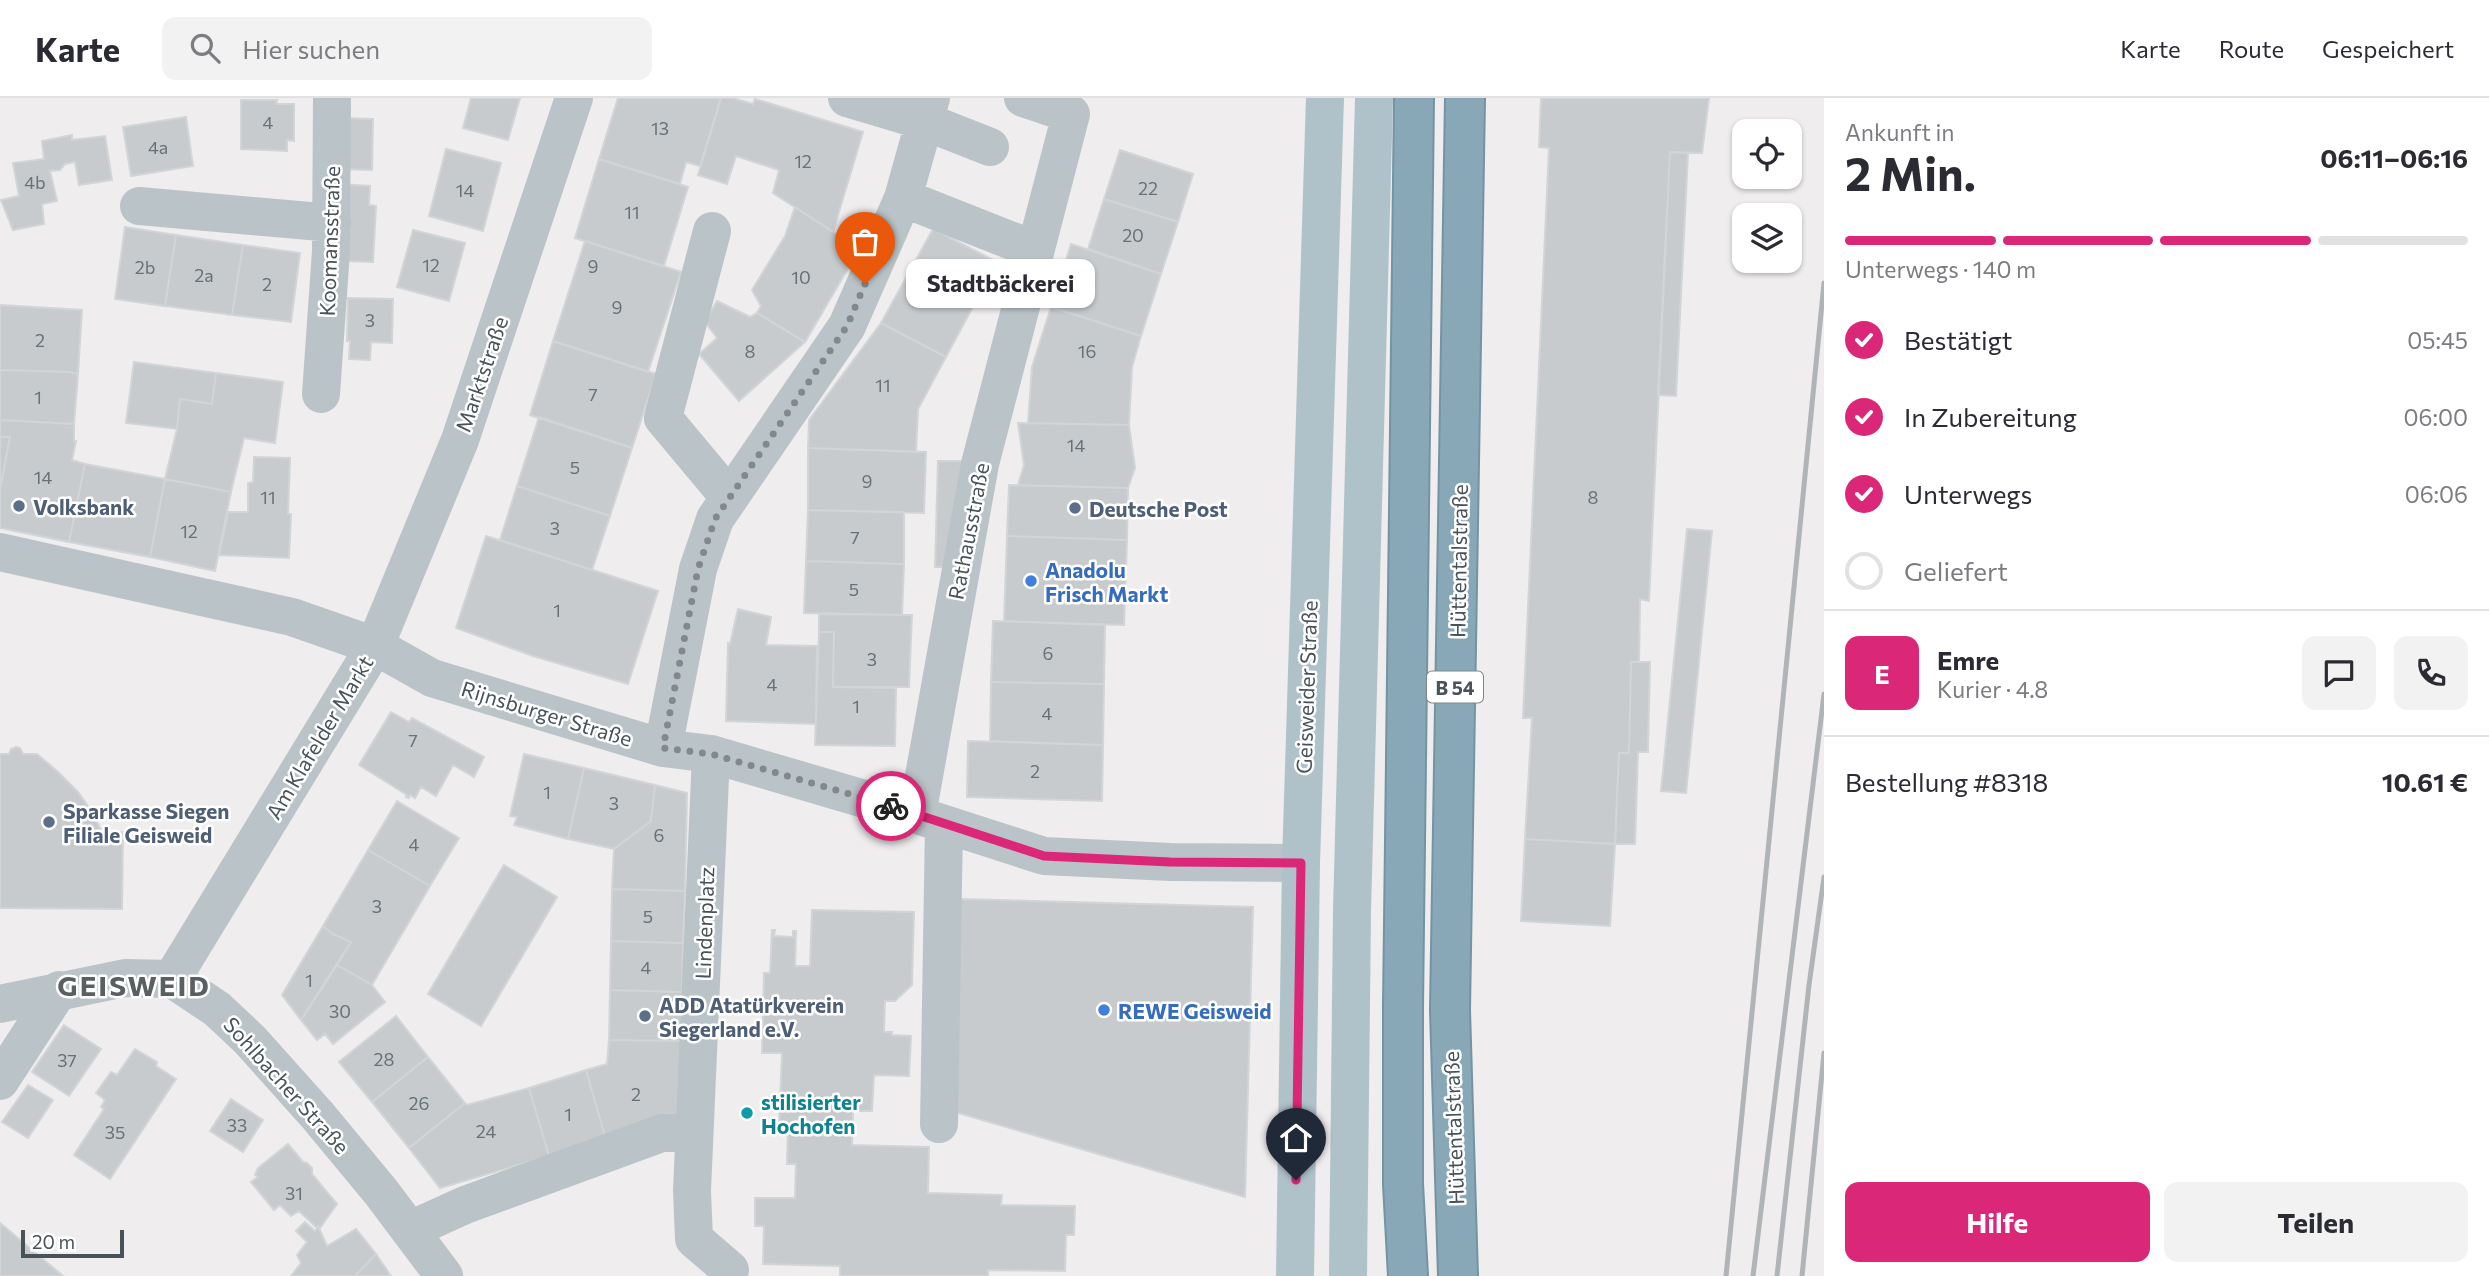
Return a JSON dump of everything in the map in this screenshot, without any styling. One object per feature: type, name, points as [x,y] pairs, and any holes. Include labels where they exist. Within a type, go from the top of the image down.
[{"type":"highway","name":"B 54","points":[[1408,1276],[1403,1184],[1403,993],[1414,98]]},
{"type":"highway","name":"Hüttentalstraße","points":[[1458,1276],[1450,1010],[1465,98]]},
{"type":"main road","name":"Geisweider Straße","points":[[1295,1276],[1301,863],[1325,98]]},
{"type":"main road","points":[[1348,1276],[1352,911],[1374,98]]},
{"type":"street","name":"Koomansstraße","points":[[324,389],[331,223],[332,98]]},
{"type":"street","name":"Marktstraße","points":[[375,646],[460,440],[574,98]]},
{"type":"street","points":[[847,98],[928,110],[990,147]]},
{"type":"street","name":"Rathausstraße","points":[[939,1124],[930,819],[980,464],[1072,114],[1023,98]]},
{"type":"street","points":[[663,748],[698,569],[715,519],[847,326],[902,198],[928,110]]},
{"type":"street","points":[[902,198],[1035,250]]},
{"type":"street","points":[[139,206],[331,223]]},
{"type":"street","points":[[712,231],[663,418],[729,498]]},
{"type":"street","name":"Am Klafelder Markt","points":[[0,552],[292,617],[375,646],[172,979]]},
{"type":"street","name":"Rijnsburger Straße","points":[[375,646],[432,678],[663,748],[711,754],[1044,856],[1170,862],[1301,863]]},
{"type":"street","name":"Lindenplatz","points":[[711,754],[692,1191],[694,1239],[730,1270]]},
{"type":"street","points":[[0,1003],[125,978],[172,979]]},
{"type":"street","name":"Sohlbacher Straße","points":[[172,979],[217,1009],[250,1040],[318,1116],[444,1276]]},
{"type":"street","points":[[0,1081],[59,990]]},
{"type":"street","points":[[410,1230],[465,1205],[662,1133],[694,1133]]},
{"type":"building","points":[[471,98],[520,98],[508,140],[463,128]]},
{"type":"building","points":[[618,98],[721,98],[700,166],[686,162],[680,184],[599,159]]},
{"type":"building","points":[[721,98],[733,98],[753,104],[755,99],[863,132],[833,232],[773,193],[779,170],[736,156],[727,184],[698,175]]},
{"type":"building","points":[[1541,98],[1709,98],[1702,153],[1670,152],[1649,601],[1640,599],[1639,662],[1631,662],[1629,753],[1619,753],[1615,844],[1525,839],[1532,718],[1523,718],[1549,148],[1539,147]]},
{"type":"building","points":[[241,100],[277,100],[276,104],[294,104],[294,141],[287,140],[287,151],[241,149]]},
{"type":"building","points":[[186,117],[193,166],[131,176],[123,127]]},
{"type":"building","points":[[342,118],[373,119],[372,170],[340,169]]},
{"type":"building","points":[[72,135],[72,140],[105,136],[112,180],[79,185],[75,162],[65,164],[60,170],[50,171],[57,201],[42,204],[44,224],[13,230],[1,200],[19,196],[13,163],[44,159],[42,141]]},
{"type":"building","points":[[446,149],[501,163],[483,231],[429,216]]},
{"type":"building","points":[[1120,150],[1193,174],[1178,222],[1104,199]]},
{"type":"building","points":[[1670,152],[1688,153],[1676,396],[1658,395]]},
{"type":"building","points":[[599,159],[688,187],[664,266],[575,238]]},
{"type":"building","points":[[340,184],[370,186],[369,205],[376,206],[373,262],[343,261]]},
{"type":"building","points":[[1104,199],[1178,222],[1161,274],[1088,249]]},
{"type":"building","points":[[795,207],[856,247],[850,265],[805,342],[757,313],[761,306],[752,290],[785,236]]},
{"type":"building","points":[[125,227],[176,235],[165,306],[115,299]]},
{"type":"building","points":[[933,229],[997,262],[946,357],[881,323]]},
{"type":"building","points":[[413,230],[465,243],[449,301],[397,287]]},
{"type":"building","points":[[176,235],[243,245],[232,315],[165,306]]},
{"type":"building","points":[[585,241],[681,272],[648,372],[553,341]]},
{"type":"building","points":[[1071,244],[1161,274],[1141,336],[1051,307]]},
{"type":"building","points":[[243,245],[300,253],[291,322],[232,315]]},
{"type":"building","points":[[348,298],[393,299],[392,343],[371,342],[370,360],[349,359]]},
{"type":"building","points":[[717,301],[750,317],[757,313],[805,342],[739,401],[699,354],[717,338],[705,322]]},
{"type":"building","points":[[0,305],[82,310],[78,374],[0,370]]},
{"type":"building","points":[[1051,307],[1141,336],[1132,367],[1129,425],[1028,423],[1032,367]]},
{"type":"building","points":[[881,323],[946,357],[918,409],[916,452],[808,448],[809,420]]},
{"type":"building","points":[[553,341],[656,374],[632,448],[530,415]]},
{"type":"building","points":[[134,362],[216,373],[212,404],[180,399],[177,429],[126,423]]},
{"type":"building","points":[[0,370],[78,374],[74,424],[0,420]]},
{"type":"building","points":[[216,373],[283,382],[275,443],[244,438],[231,492],[165,479],[177,429],[180,399],[212,404]]},
{"type":"building","points":[[539,417],[632,448],[610,516],[517,486]]},
{"type":"building","points":[[0,420],[74,424],[76,441],[72,460],[85,464],[69,542],[0,528],[0,490],[10,437],[0,437]]},
{"type":"building","points":[[1018,423],[1129,425],[1135,468],[1128,488],[1018,485],[1024,465]]},
{"type":"building","points":[[0,437],[10,437],[0,490]]},
{"type":"building","points":[[808,448],[926,452],[924,513],[808,510]]},
{"type":"building","points":[[254,457],[290,458],[289,558],[219,555],[228,512],[248,512],[248,483],[253,482]]},
{"type":"building","points":[[938,461],[994,461],[973,567],[935,567]]},
{"type":"building","points":[[85,464],[165,479],[150,557],[69,542]]},
{"type":"building","points":[[165,479],[231,492],[215,571],[150,557]]},
{"type":"building","points":[[1009,485],[1128,488],[1127,540],[1007,536]]},
{"type":"building","points":[[517,486],[610,516],[592,570],[500,540]]},
{"type":"building","points":[[808,510],[904,512],[904,564],[806,561]]},
{"type":"building","points":[[1687,529],[1712,531],[1686,793],[1661,791]]},
{"type":"building","points":[[486,536],[658,591],[628,684],[533,656],[456,628]]},
{"type":"building","points":[[1007,536],[1127,540],[1124,625],[1004,621]]},
{"type":"building","points":[[806,561],[904,564],[902,615],[804,613]]},
{"type":"building","points":[[738,609],[771,617],[766,645],[817,646],[816,724],[726,721],[728,643],[730,644]]},
{"type":"building","points":[[819,614],[912,615],[909,687],[833,687],[834,632],[819,632]]},
{"type":"building","points":[[993,621],[1105,625],[1104,684],[991,682]]},
{"type":"building","points":[[819,632],[834,632],[833,687],[896,688],[895,746],[815,745]]},
{"type":"building","points":[[1631,662],[1650,662],[1648,752],[1638,752],[1635,844],[1615,844],[1619,753],[1629,753]]},
{"type":"building","points":[[991,682],[1104,684],[1103,745],[990,741]]},
{"type":"building","points":[[391,712],[409,722],[412,718],[484,757],[474,777],[453,765],[436,796],[421,787],[415,798],[410,795],[409,798],[359,765]]},
{"type":"building","points":[[968,741],[1103,745],[1102,801],[967,797]]},
{"type":"building","name":"Sparkasse Siegen Filiale Geisweid","points":[[20,748],[23,754],[37,754],[78,792],[103,834],[123,832],[122,909],[0,908],[0,754],[9,754],[11,749]]},
{"type":"building","points":[[524,754],[584,768],[568,839],[514,825],[517,817],[510,816]]},
{"type":"building","points":[[584,768],[655,785],[651,821],[614,849],[568,839]]},
{"type":"building","points":[[655,785],[687,793],[685,891],[612,889],[614,849],[651,821]]},
{"type":"building","points":[[397,801],[459,838],[430,886],[368,850]]},
{"type":"building","points":[[1525,839],[1615,844],[1610,926],[1521,921]]},
{"type":"building","points":[[368,850],[430,886],[372,985],[337,965],[351,942],[323,926]]},
{"type":"building","points":[[504,865],[557,897],[481,1026],[428,994]]},
{"type":"building","points":[[612,889],[685,891],[683,943],[611,941]]},
{"type":"building","name":"REWE Geisweid","points":[[959,899],[1253,907],[1245,1197],[955,1112]]},
{"type":"building","points":[[812,910],[914,912],[912,985],[895,1001],[885,1001],[884,1032],[911,1036],[909,1076],[874,1075],[872,1111],[853,1111],[852,1145],[929,1147],[928,1193],[1002,1195],[1001,1205],[1075,1206],[1074,1235],[1066,1235],[1065,1271],[988,1270],[988,1276],[840,1276],[840,1266],[763,1264],[764,1226],[755,1226],[755,1198],[795,1198],[796,1164],[787,1164],[788,1128],[779,1128],[782,1053],[762,1053],[764,973],[770,973],[772,930],[775,930],[774,936],[793,937],[793,931],[796,931],[795,966],[810,966]]},
{"type":"building","points":[[323,926],[351,942],[301,1020],[282,995]]},
{"type":"building","points":[[611,941],[683,943],[682,992],[610,990]]},
{"type":"building","points":[[337,965],[372,985],[385,1002],[333,1044],[325,1034],[317,1040],[301,1020]]},
{"type":"building","name":"ADD Atatürkverein Siegerland e.V.","points":[[610,990],[682,992],[681,1041],[609,1040]]},
{"type":"building","points":[[396,1016],[428,1057],[372,1102],[339,1062]]},
{"type":"building","points":[[64,1025],[101,1049],[69,1096],[32,1072]]},
{"type":"building","points":[[609,1040],[681,1041],[678,1119],[606,1140],[586,1070],[607,1064]]},
{"type":"building","points":[[135,1049],[157,1062],[156,1066],[176,1079],[110,1179],[74,1155],[104,1109],[101,1107],[105,1100],[96,1093],[111,1072],[117,1075]]},
{"type":"building","points":[[428,1057],[465,1103],[409,1148],[372,1102]]},
{"type":"building","points":[[586,1070],[606,1140],[549,1156],[529,1088]]},
{"type":"building","points":[[28,1085],[53,1100],[28,1138],[2,1122]]},
{"type":"building","points":[[529,1088],[549,1156],[440,1188],[409,1148],[465,1103],[467,1105]]},
{"type":"building","points":[[231,1099],[263,1120],[243,1152],[210,1131]]},
{"type":"building","points":[[288,1144],[303,1162],[312,1168],[312,1174],[337,1204],[320,1228],[299,1211],[291,1216],[280,1205],[274,1210],[251,1182],[258,1177],[255,1175],[258,1168]]},
{"type":"building","points":[[305,1222],[315,1231],[318,1226],[327,1246],[356,1229],[376,1254],[355,1276],[291,1276],[301,1263],[297,1255],[307,1242],[296,1231]]},
{"type":"building","points":[[0,1223],[63,1276],[0,1276]]},
{"type":"building","points":[[376,1254],[391,1276],[355,1276]]},
{"type":"railway","points":[[1726,1276],[1824,283]]},
{"type":"railway","points":[[1753,1276],[1824,694]]},
{"type":"railway","points":[[1777,1276],[1809,985],[1824,877]]},
{"type":"railway","points":[[1802,1276],[1824,1053]]},
{"type":"way so far","points":[[865,284],[847,326],[715,519],[698,569],[663,748],[711,754],[891,806]]},
{"type":"place","name":"Stadtbäckerei","points":[[865,284]]},
{"type":"place","name":"Volksbank","points":[[19,506]]},
{"type":"place","name":"Deutsche Post","points":[[1075,508]]},
{"type":"place","name":"Anadolu Frisch Markt","points":[[1031,581]]},
{"type":"place","name":"Sparkasse Siegen Filiale Geisweid","points":[[49,822]]},
{"type":"place","name":"REWE Geisweid","points":[[1104,1010]]},
{"type":"place","name":"ADD Atatürkverein Siegerland e.V.","points":[[645,1016]]},
{"type":"place","name":"stilisierter Hochofen","points":[[747,1113]]},
{"type":"district","name":"GEISWEID","points":[[134,985]]},
{"type":"route","points":[[891,806],[1044,856],[1170,862],[1301,863],[1296,1180]]}]
